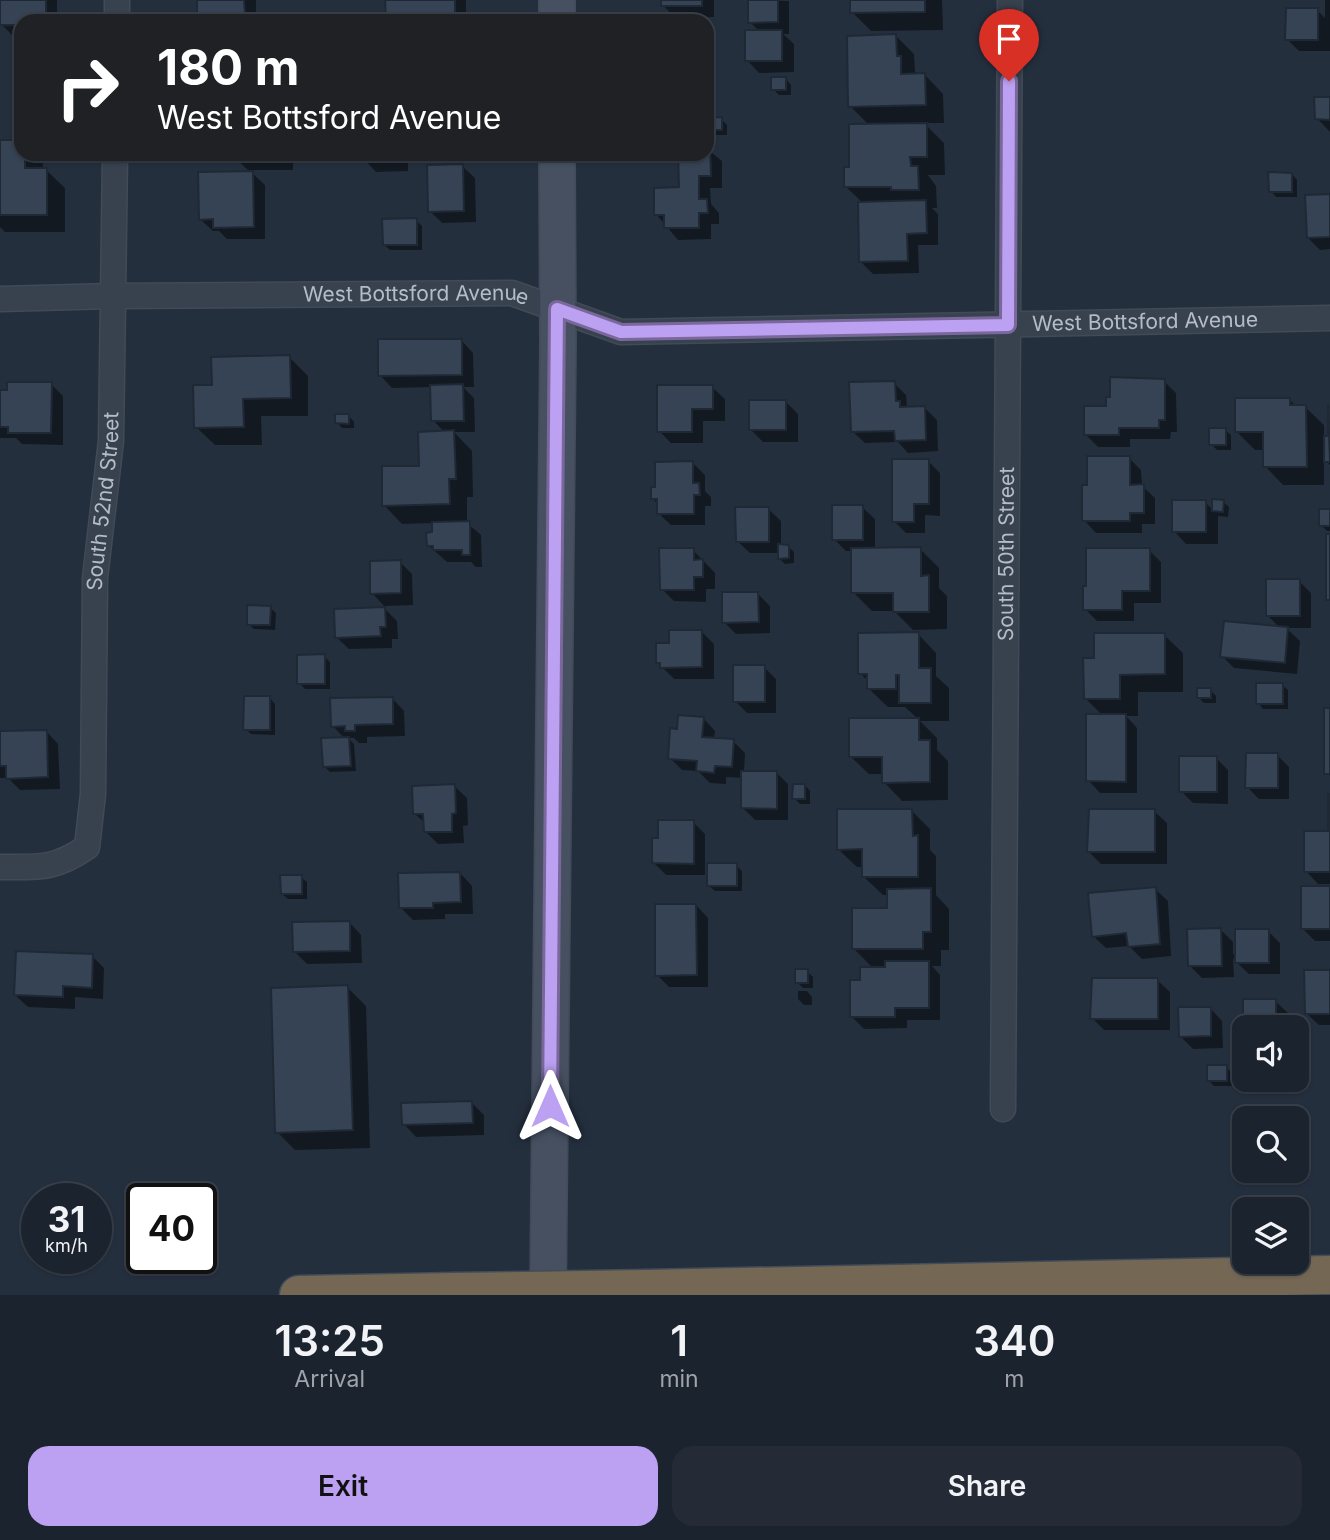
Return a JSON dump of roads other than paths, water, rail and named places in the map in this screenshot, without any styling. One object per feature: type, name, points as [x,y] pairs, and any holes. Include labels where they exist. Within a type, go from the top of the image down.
[{"type":"highway","points":[[299,1295],[1330,1275]]},
{"type":"street","name":"South 50th Street","points":[[1003,1109],[1010,0]]},
{"type":"street","name":"South 52nd Street","points":[[0,867],[40,867],[67,861],[87,848],[93,794],[95,578],[111,441],[115,161]]},
{"type":"street","points":[[548,1295],[557,161]]},
{"type":"street","name":"West Bottsford Avenue","points":[[0,299],[512,293],[621,332],[1330,318]]}]
